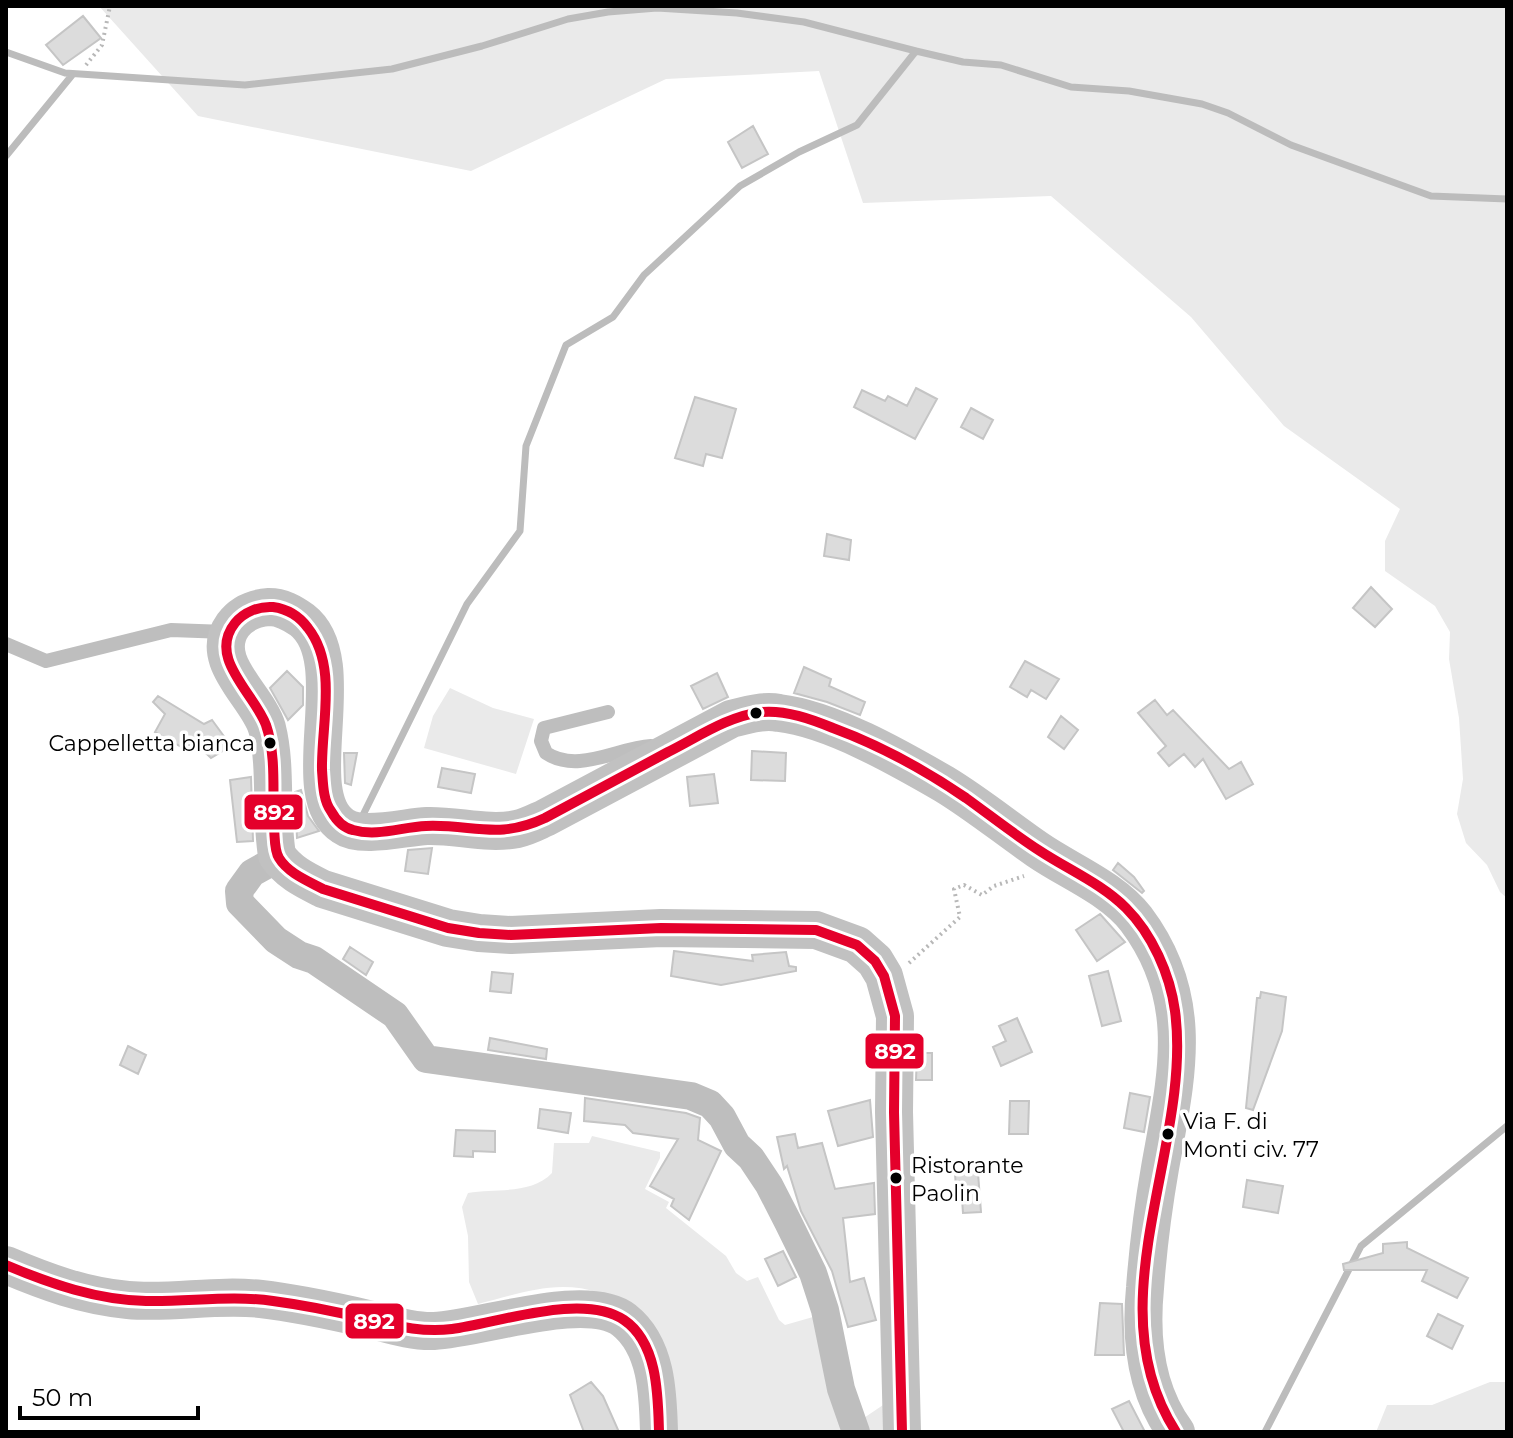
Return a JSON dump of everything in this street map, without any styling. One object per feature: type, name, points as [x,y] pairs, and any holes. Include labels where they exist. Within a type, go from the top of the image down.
[{"type":"street","points":[[902,1432],[894,1112],[895,1016],[884,976],[875,961],[857,945],[816,930],[661,928],[511,935],[479,933],[448,928],[323,889],[290,871],[279,858],[273,832],[266,725],[226,656],[228,632],[237,619],[246,612],[276,607],[292,613],[308,625],[323,657],[326,681],[321,761],[323,783],[329,808],[343,826],[353,830],[376,832],[411,826],[519,829],[731,719],[753,713],[777,712],[816,721],[909,764],[964,796],[1038,850],[1116,898],[1136,919],[1157,955],[1172,993],[1177,1017],[1178,1071],[1150,1229],[1142,1316],[1145,1358],[1151,1383],[1160,1406],[1176,1432]]},
{"type":"street","points":[[279,858],[252,873],[239,891],[240,903],[276,940],[299,955],[314,960],[395,1015],[426,1059],[691,1096],[710,1104],[769,1185],[813,1273],[825,1310],[841,1389],[856,1432]]},
{"type":"street","points":[[6,1265],[59,1288],[93,1295],[129,1300],[259,1299],[312,1306],[430,1331],[470,1328],[566,1309],[598,1311],[623,1320],[647,1348],[655,1379],[659,1432]]},
{"type":"lane","points":[[6,644],[46,661],[171,630],[228,632]]},
{"type":"lane","points":[[608,712],[544,728],[541,741],[546,753],[565,760],[588,761],[656,746],[662,755]]},
{"type":"path","points":[[86,65],[102,45],[110,6]]},
{"type":"path","points":[[884,976],[897,972],[909,963],[960,917],[954,889],[971,887],[982,895],[1014,878],[1024,876],[1037,882]]},
{"type":"shaded area","points":[[99,6],[1507,6],[1507,898],[1500,892],[1487,865],[1466,843],[1457,814],[1463,779],[1459,718],[1449,659],[1450,632],[1435,606],[1385,571],[1385,541],[1400,509],[1284,426],[1191,317],[1051,196],[863,203],[819,71],[666,79],[471,171],[198,116]]},
{"type":"shaded area","points":[[450,688],[493,708],[534,719],[516,774],[424,748],[433,716]]},
{"type":"shaded area","points":[[592,1136],[660,1152],[645,1189],[669,1202],[666,1208],[726,1256],[736,1273],[747,1281],[758,1277],[779,1320],[785,1325],[813,1317],[849,1428],[889,1401],[889,1432],[669,1432],[600,1293],[554,1287],[478,1304],[469,1282],[468,1236],[462,1207],[468,1193],[534,1185],[552,1173],[554,1143],[589,1143]]},
{"type":"shaded area","points":[[1490,1382],[1507,1382],[1507,1432],[1376,1432],[1387,1405],[1432,1405]]},
{"type":"building","points":[[83,16],[101,38],[63,65],[46,45]]},
{"type":"building","points":[[753,126],[768,154],[742,168],[728,142]]},
{"type":"building","points":[[916,388],[937,399],[915,439],[854,407],[862,390],[885,401],[888,396],[907,406]]},
{"type":"building","points":[[695,397],[736,409],[722,458],[706,454],[703,466],[675,458]]},
{"type":"building","points":[[971,408],[993,420],[983,439],[961,427]]},
{"type":"building","points":[[827,534],[851,540],[849,560],[824,556]]},
{"type":"building","points":[[1371,587],[1392,609],[1375,627],[1353,608]]},
{"type":"building","points":[[1025,661],[1059,679],[1046,699],[1031,690],[1027,697],[1010,687]]},
{"type":"building","points":[[804,667],[831,679],[829,686],[865,702],[860,715],[794,693]]},
{"type":"building","points":[[287,671],[303,687],[303,705],[288,720],[270,688]]},
{"type":"building","points":[[717,673],[728,697],[703,709],[691,686]]},
{"type":"building","points":[[158,696],[204,724],[212,720],[231,746],[211,758],[192,740],[187,750],[155,732],[165,714],[153,702]]},
{"type":"building","points":[[1155,700],[1167,715],[1173,710],[1229,769],[1241,762],[1253,784],[1226,799],[1203,759],[1195,767],[1184,754],[1169,766],[1158,753],[1166,746],[1138,713]]},
{"type":"building","points":[[1061,716],[1078,730],[1064,749],[1048,737]]},
{"type":"building","points":[[752,751],[786,753],[785,781],[751,780]]},
{"type":"building","points":[[344,753],[357,753],[351,785],[345,783]]},
{"type":"building","points":[[442,768],[475,774],[471,793],[438,787]]},
{"type":"building","points":[[714,774],[718,803],[690,806],[687,777]]},
{"type":"building","points":[[251,777],[253,841],[237,842],[230,780]]},
{"type":"building","points":[[301,790],[308,816],[319,831],[297,838],[295,792]]},
{"type":"building","points":[[432,848],[428,874],[405,871],[408,850]]},
{"type":"building","points":[[1118,863],[1134,877],[1144,891],[1142,893],[1113,870]]},
{"type":"building","points":[[1100,914],[1125,942],[1097,961],[1076,930]]},
{"type":"building","points":[[350,947],[373,962],[366,975],[343,959]]},
{"type":"building","points":[[674,951],[753,961],[752,955],[786,952],[789,966],[796,967],[796,971],[721,985],[671,976]]},
{"type":"building","points":[[1108,971],[1121,1021],[1102,1026],[1089,976]]},
{"type":"building","points":[[492,972],[513,974],[511,993],[490,991]]},
{"type":"building","points":[[1261,992],[1286,997],[1282,1031],[1253,1110],[1246,1108],[1257,998],[1260,998]]},
{"type":"building","points":[[1017,1018],[1032,1052],[1001,1066],[993,1047],[1006,1041],[999,1026]]},
{"type":"building","points":[[490,1038],[547,1049],[546,1059],[488,1050]]},
{"type":"building","points":[[128,1046],[146,1055],[138,1074],[120,1065]]},
{"type":"building","points":[[917,1053],[932,1053],[932,1080],[916,1080]]},
{"type":"building","points":[[1130,1093],[1150,1097],[1144,1132],[1124,1128]]},
{"type":"building","points":[[585,1098],[686,1113],[700,1118],[698,1140],[721,1151],[689,1220],[671,1206],[674,1199],[650,1186],[678,1139],[633,1133],[625,1125],[584,1121]]},
{"type":"building","points":[[870,1100],[873,1137],[838,1146],[828,1111]]},
{"type":"building","points":[[1010,1101],[1029,1101],[1028,1134],[1009,1134]]},
{"type":"building","points":[[540,1109],[571,1113],[568,1133],[538,1128]]},
{"type":"building","points":[[456,1130],[495,1131],[495,1152],[473,1151],[473,1157],[454,1156]]},
{"type":"building","points":[[795,1134],[798,1148],[822,1143],[835,1189],[874,1183],[875,1214],[843,1218],[850,1282],[864,1278],[876,1320],[848,1327],[832,1271],[801,1211],[787,1166],[784,1169],[777,1137]]},
{"type":"building","points":[[978,1173],[981,1212],[963,1213],[962,1199],[957,1200],[955,1174]]},
{"type":"building","points":[[1247,1180],[1283,1186],[1278,1213],[1243,1207]]},
{"type":"building","points":[[1407,1242],[1407,1248],[1468,1278],[1457,1298],[1422,1281],[1427,1270],[1344,1270],[1343,1264],[1383,1253],[1383,1244]]},
{"type":"building","points":[[783,1251],[796,1277],[778,1286],[765,1259]]},
{"type":"building","points":[[1100,1303],[1122,1304],[1124,1355],[1095,1355]]},
{"type":"building","points":[[1438,1314],[1463,1326],[1452,1349],[1427,1336]]},
{"type":"building","points":[[591,1382],[603,1396],[619,1432],[584,1432],[570,1395]]},
{"type":"building","points":[[1129,1401],[1145,1432],[1124,1432],[1112,1409]]},
{"type":"waterway","points":[[6,52],[65,73],[245,85],[392,69],[482,46],[568,19],[608,12],[657,8],[737,13],[804,22],[963,62],[1001,65],[1071,87],[1129,91],[1202,104],[1228,113],[1291,145],[1431,196],[1507,199]]},
{"type":"waterway","points":[[363,815],[467,604],[520,531],[526,446],[566,345],[613,317],[644,275],[740,186],[799,152],[857,125],[916,51]]},
{"type":"waterway","points":[[6,156],[73,74]]},
{"type":"waterway","points":[[1265,1432],[1361,1246],[1507,1126]]},
{"type":"transit line","name":"892","points":[[902,1432],[894,1112],[895,1016],[884,976],[875,961],[857,945],[816,930],[661,928],[511,935],[479,933],[448,928],[323,889],[305,880],[277,855],[269,737],[260,713],[229,662],[226,649],[228,636],[243,616],[262,608],[284,610],[301,620],[317,643],[323,660],[326,696],[322,770],[324,791],[333,814],[350,829],[371,832],[443,826],[499,830],[528,825],[725,722],[749,714],[780,712],[807,718],[850,735],[918,768],[1117,899],[1152,942],[1164,969],[1175,1011],[1177,1063],[1144,1278],[1143,1331],[1153,1383],[1176,1432]]},
{"type":"transit line","name":"892","points":[[6,1265],[57,1284],[110,1298],[146,1301],[257,1299],[418,1329],[452,1329],[564,1309],[607,1312],[624,1320],[644,1342],[654,1371],[659,1432]]},
{"type":"place","name":"Cappelletta bianca","points":[[270,743]]},
{"type":"place","name":"Via F. di Monti civ. 77","points":[[1168,1134]]},
{"type":"place","name":"Ristorante Paolin","points":[[896,1178]]}]
